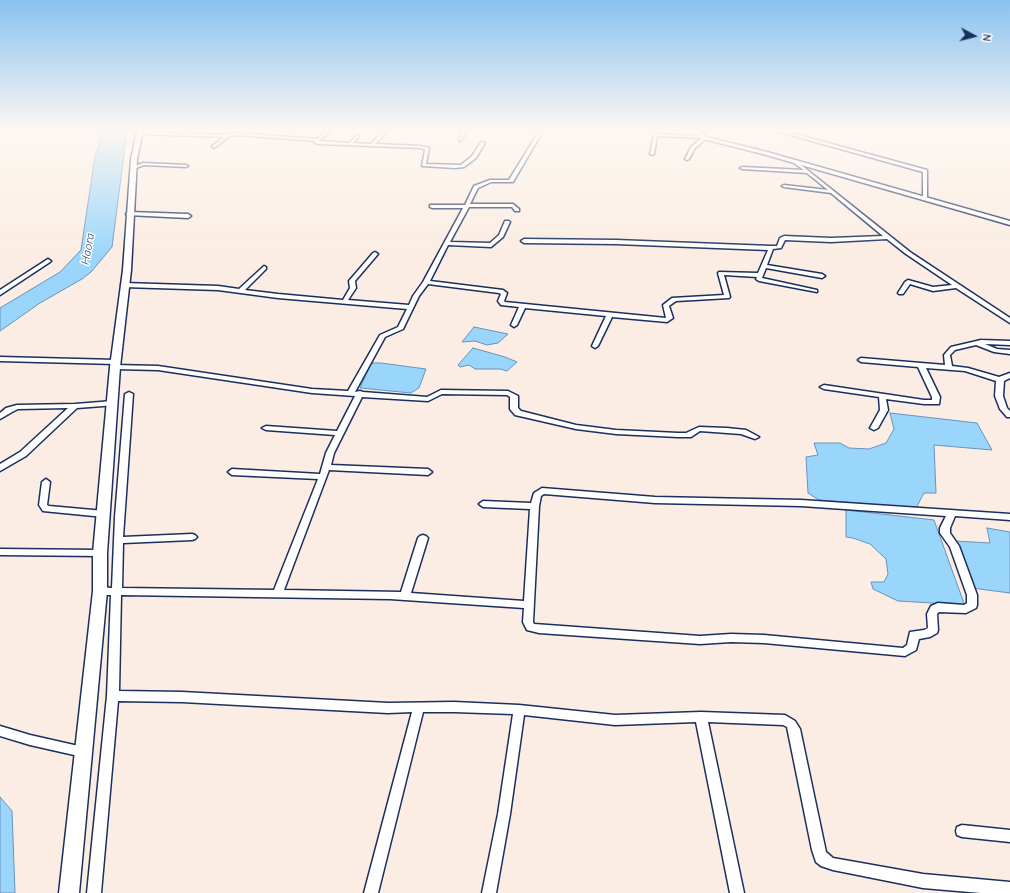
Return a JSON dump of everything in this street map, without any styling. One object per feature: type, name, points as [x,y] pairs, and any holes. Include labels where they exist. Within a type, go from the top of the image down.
[{"type":"main road","points":[[69,893],[100,591],[100,553],[115,364],[127,270],[129,214],[133,173]]},
{"type":"main road","points":[[833,173],[1010,223]]},
{"type":"street","points":[[278,592],[323,477],[330,453],[378,341],[384,334],[401,328],[410,307],[426,282],[467,206],[475,188],[480,184],[490,181],[512,180],[516,173]]},
{"type":"street","points":[[807,173],[888,237],[957,286],[1010,321]]},
{"type":"street","points":[[925,198],[926,173]]},
{"type":"street","points":[[784,186],[830,192]]},
{"type":"street","points":[[432,206],[511,206],[517,210]]},
{"type":"street","points":[[129,214],[188,216]]},
{"type":"street","points":[[446,243],[491,244],[501,236],[507,222]]},
{"type":"street","points":[[524,241],[616,242],[771,248],[779,246],[783,238],[831,240],[888,237]]},
{"type":"street","points":[[771,248],[759,279],[815,291]]},
{"type":"street","points":[[344,302],[353,288],[352,281],[375,254]]},
{"type":"street","points":[[0,293],[48,261]]},
{"type":"street","points":[[764,266],[822,276]]},
{"type":"street","points":[[241,290],[264,268]]},
{"type":"street","points":[[426,282],[501,291],[504,293],[502,303],[609,316],[668,320],[670,318],[666,305],[674,299],[727,297],[721,273],[760,275]]},
{"type":"street","points":[[901,293],[908,282],[933,289],[957,286]]},
{"type":"street","points":[[124,285],[241,290],[344,302],[410,307]]},
{"type":"street","points":[[514,325],[523,306]]},
{"type":"street","points":[[595,346],[609,316]]},
{"type":"street","points":[[949,367],[948,355],[950,350],[975,343],[1010,343]]},
{"type":"street","points":[[975,343],[996,351],[1010,352]]},
{"type":"street","points":[[0,359],[115,364],[158,368],[312,392],[356,393],[428,399],[441,392],[512,394],[514,396],[514,408],[518,413],[576,427],[616,432],[678,435],[688,435],[702,429],[727,430],[743,432],[756,437]]},
{"type":"street","points":[[862,360],[973,370],[1000,380],[1010,375]]},
{"type":"street","points":[[824,387],[929,403],[936,402],[936,397],[921,365]]},
{"type":"street","points":[[1000,380],[999,396],[1004,409],[1010,415]]},
{"type":"street","points":[[94,893],[113,696],[119,540],[129,394]]},
{"type":"street","points":[[874,428],[884,410],[882,396]]},
{"type":"street","points":[[0,417],[9,410],[17,407],[75,406],[113,403]]},
{"type":"street","points":[[0,468],[23,454],[75,406]]},
{"type":"street","points":[[266,428],[339,433]]},
{"type":"street","points":[[326,467],[428,472]]},
{"type":"street","points":[[232,472],[323,477]]},
{"type":"street","points":[[46,482],[43,505],[46,509],[104,514]]},
{"type":"street","points":[[952,515],[944,528],[945,533],[956,554],[972,595],[972,605],[966,609],[938,607],[935,609],[932,614],[933,630],[926,634],[914,635],[912,647],[905,652],[764,639],[731,638],[700,640],[539,630],[529,625],[535,506],[538,493],[547,491],[655,500],[801,503],[952,515],[1010,517]]},
{"type":"street","points":[[484,504],[535,506]]},
{"type":"street","points":[[119,540],[192,537]]},
{"type":"street","points":[[405,595],[423,538]]},
{"type":"street","points":[[0,552],[100,553]]},
{"type":"street","points":[[100,591],[278,592],[405,595],[530,605]]},
{"type":"street","points":[[113,696],[182,697],[388,708],[419,707],[519,710],[615,720],[701,717],[784,720],[791,724],[794,729],[818,850],[821,858],[833,864],[923,881],[1010,889]]},
{"type":"street","points":[[371,893],[419,707]]},
{"type":"street","points":[[489,893],[504,814],[519,710]]},
{"type":"street","points":[[701,717],[737,893]]},
{"type":"street","points":[[0,731],[30,740],[83,752]]},
{"type":"street","points":[[962,831],[1010,836]]},
{"type":"water","name":"Haora","points":[[93,173],[122,173],[112,247],[91,272],[82,279],[40,303],[0,331],[0,308],[60,272],[81,250]]},
{"type":"water","points":[[474,327],[508,334],[498,343],[487,345],[475,341],[462,342]]},
{"type":"water","points":[[473,348],[517,362],[507,371],[500,369],[475,369],[469,365],[460,367],[458,365]]},
{"type":"water","points":[[373,363],[426,369],[419,388],[411,393],[360,388],[370,365]]},
{"type":"water","points":[[890,413],[977,423],[992,450],[934,445],[936,493],[924,493],[916,508],[819,500],[808,493],[806,457],[818,455],[814,443],[840,443],[849,448],[869,449],[886,443],[894,429]]},
{"type":"water","points":[[846,510],[934,520],[965,606],[947,607],[932,603],[898,601],[873,589],[871,582],[884,582],[888,574],[886,559],[870,544],[846,537]]},
{"type":"water","points":[[987,528],[1010,532],[1010,593],[972,588],[955,541],[990,543]]},
{"type":"water","points":[[0,797],[12,811],[15,893],[0,893]]}]
